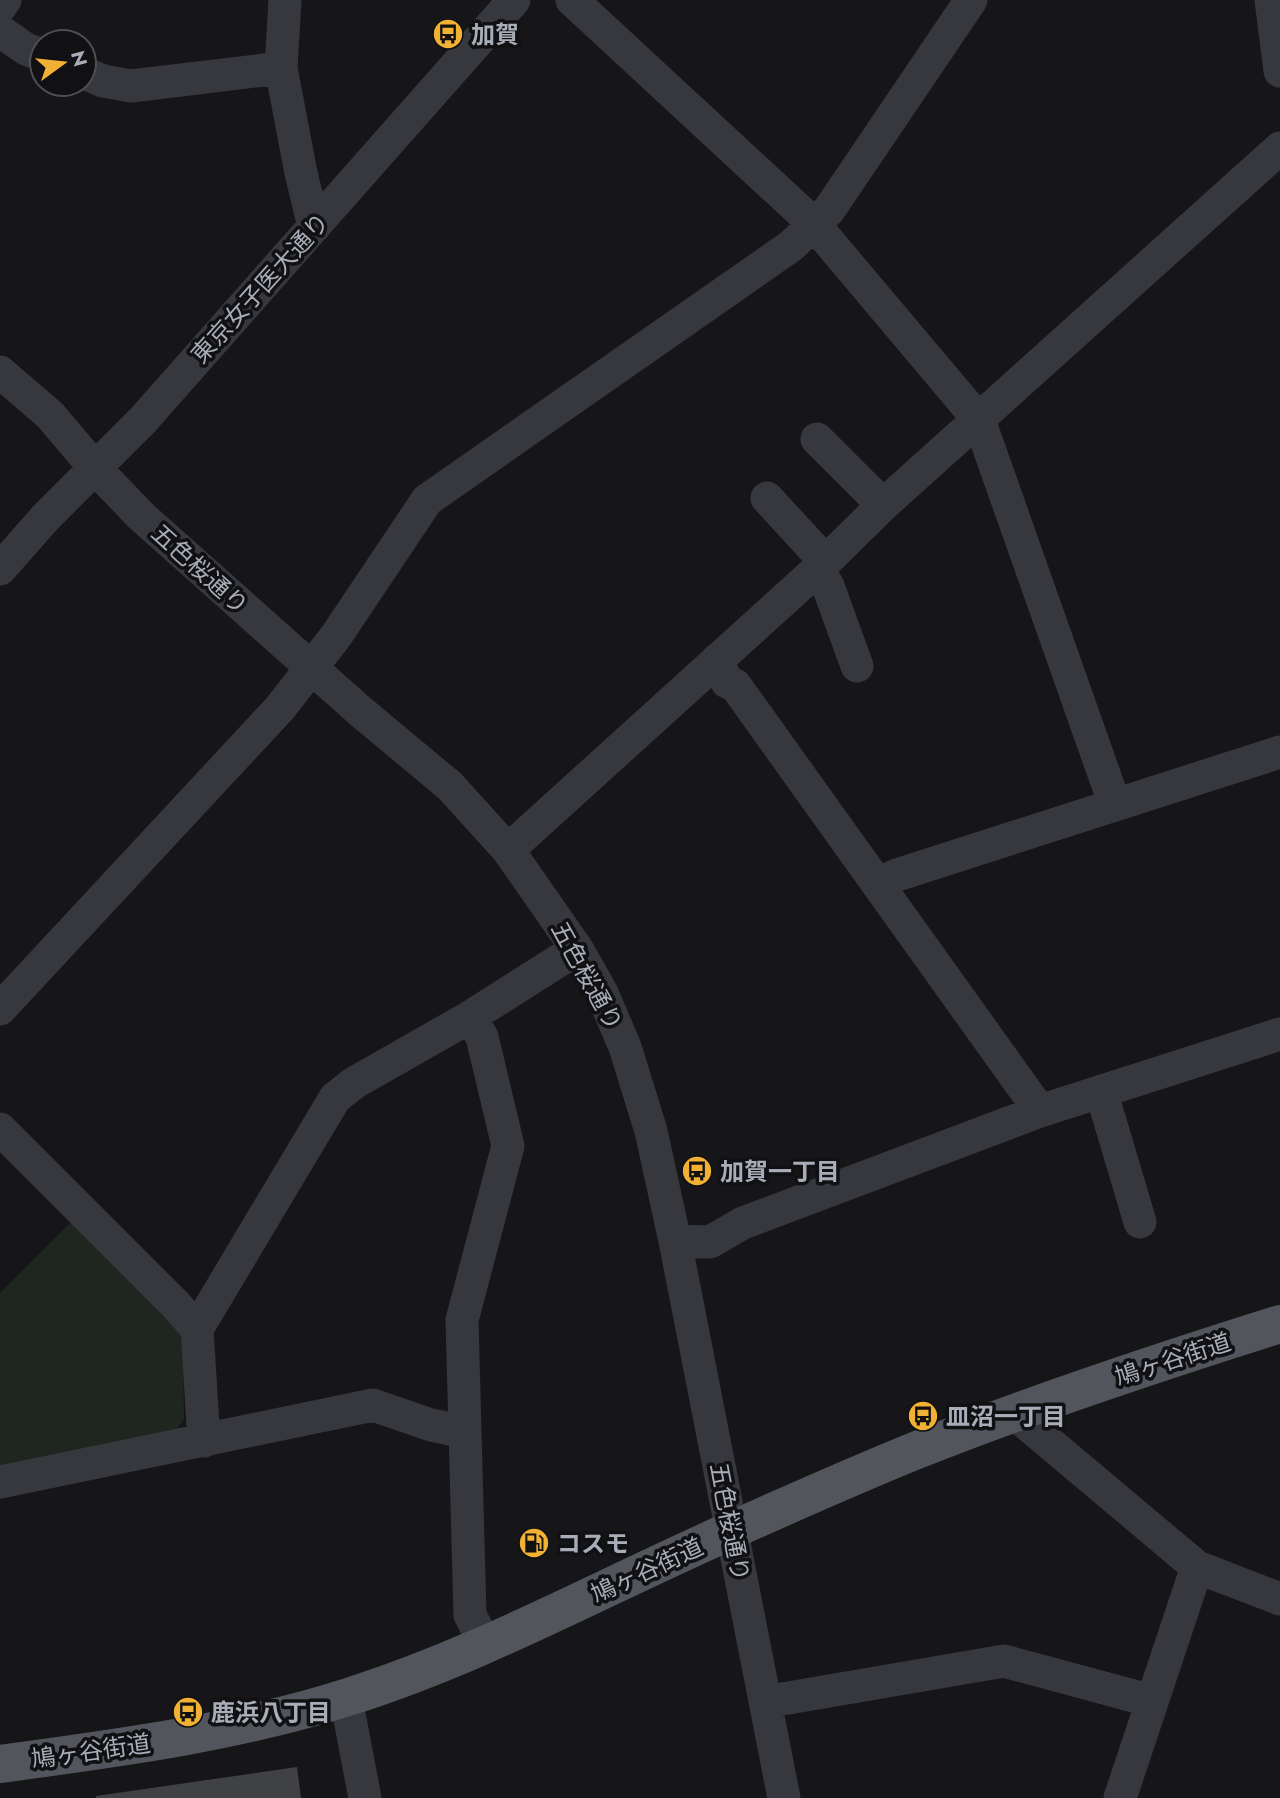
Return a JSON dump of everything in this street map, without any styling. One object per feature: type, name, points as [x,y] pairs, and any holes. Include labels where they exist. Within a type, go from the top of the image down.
[{"type":"main road","name":"鳩ヶ谷街道","points":[[0,1764],[134,1746],[226,1729],[346,1698],[486,1646],[731,1531],[912,1452],[1158,1363],[1280,1324]]},
{"type":"street","points":[[0,7],[5,0]]},
{"type":"street","points":[[285,0],[281,68],[314,227]]},
{"type":"street","name":"東京女子医大通り","points":[[0,569],[94,467],[143,420],[514,0]]},
{"type":"street","points":[[572,0],[813,223],[979,420],[1115,805]]},
{"type":"street","points":[[0,1009],[280,708],[336,636],[427,500],[791,246],[829,210],[971,0]]},
{"type":"street","points":[[1271,0],[1280,71]]},
{"type":"street","points":[[0,30],[28,50]]},
{"type":"street","points":[[98,79],[131,86],[281,68]]},
{"type":"street","points":[[508,850],[822,565],[883,505],[1280,148]]},
{"type":"street","name":"五色桜通り","points":[[0,372],[50,415],[94,467],[141,516],[360,711],[450,786],[508,850],[577,949],[602,993],[625,1047],[651,1131],[784,1798]]},
{"type":"street","points":[[817,439],[883,505]]},
{"type":"street","points":[[768,498],[822,565],[857,666]]},
{"type":"street","points":[[718,660],[727,682],[735,685],[1040,1111]]},
{"type":"street","points":[[878,884],[897,875],[1280,752]]},
{"type":"street","points":[[204,1441],[197,1329],[335,1098],[354,1083],[470,1017],[577,949]]},
{"type":"street","points":[[470,1017],[482,1037],[508,1146],[462,1320],[470,1615],[486,1646]]},
{"type":"street","points":[[675,1241],[710,1242],[743,1223],[1040,1111],[1280,1034]]},
{"type":"street","points":[[1101,1091],[1140,1222]]},
{"type":"street","points":[[0,1129],[197,1329]]},
{"type":"street","points":[[0,1482],[373,1405],[431,1425],[465,1432]]},
{"type":"street","points":[[1015,1413],[1197,1567],[1280,1599]]},
{"type":"street","points":[[1120,1798],[1197,1567]]},
{"type":"street","points":[[765,1702],[1004,1661],[1152,1700]]},
{"type":"street","points":[[346,1698],[365,1798]]},
{"type":"shaded area","points":[[72,1221],[81,1221],[183,1338],[184,1419],[176,1430],[0,1467],[0,1293]]},
{"type":"building","points":[[297,1767],[301,1798],[96,1798],[96,1796]]},
{"type":"place","name":"加賀","points":[[448,34]]},
{"type":"place","name":"加賀一丁目","points":[[697,1171]]},
{"type":"place","name":"皿沼一丁目","points":[[923,1416]]},
{"type":"place","name":"コスモ","points":[[534,1543]]},
{"type":"place","name":"鹿浜八丁目","points":[[188,1712]]}]
